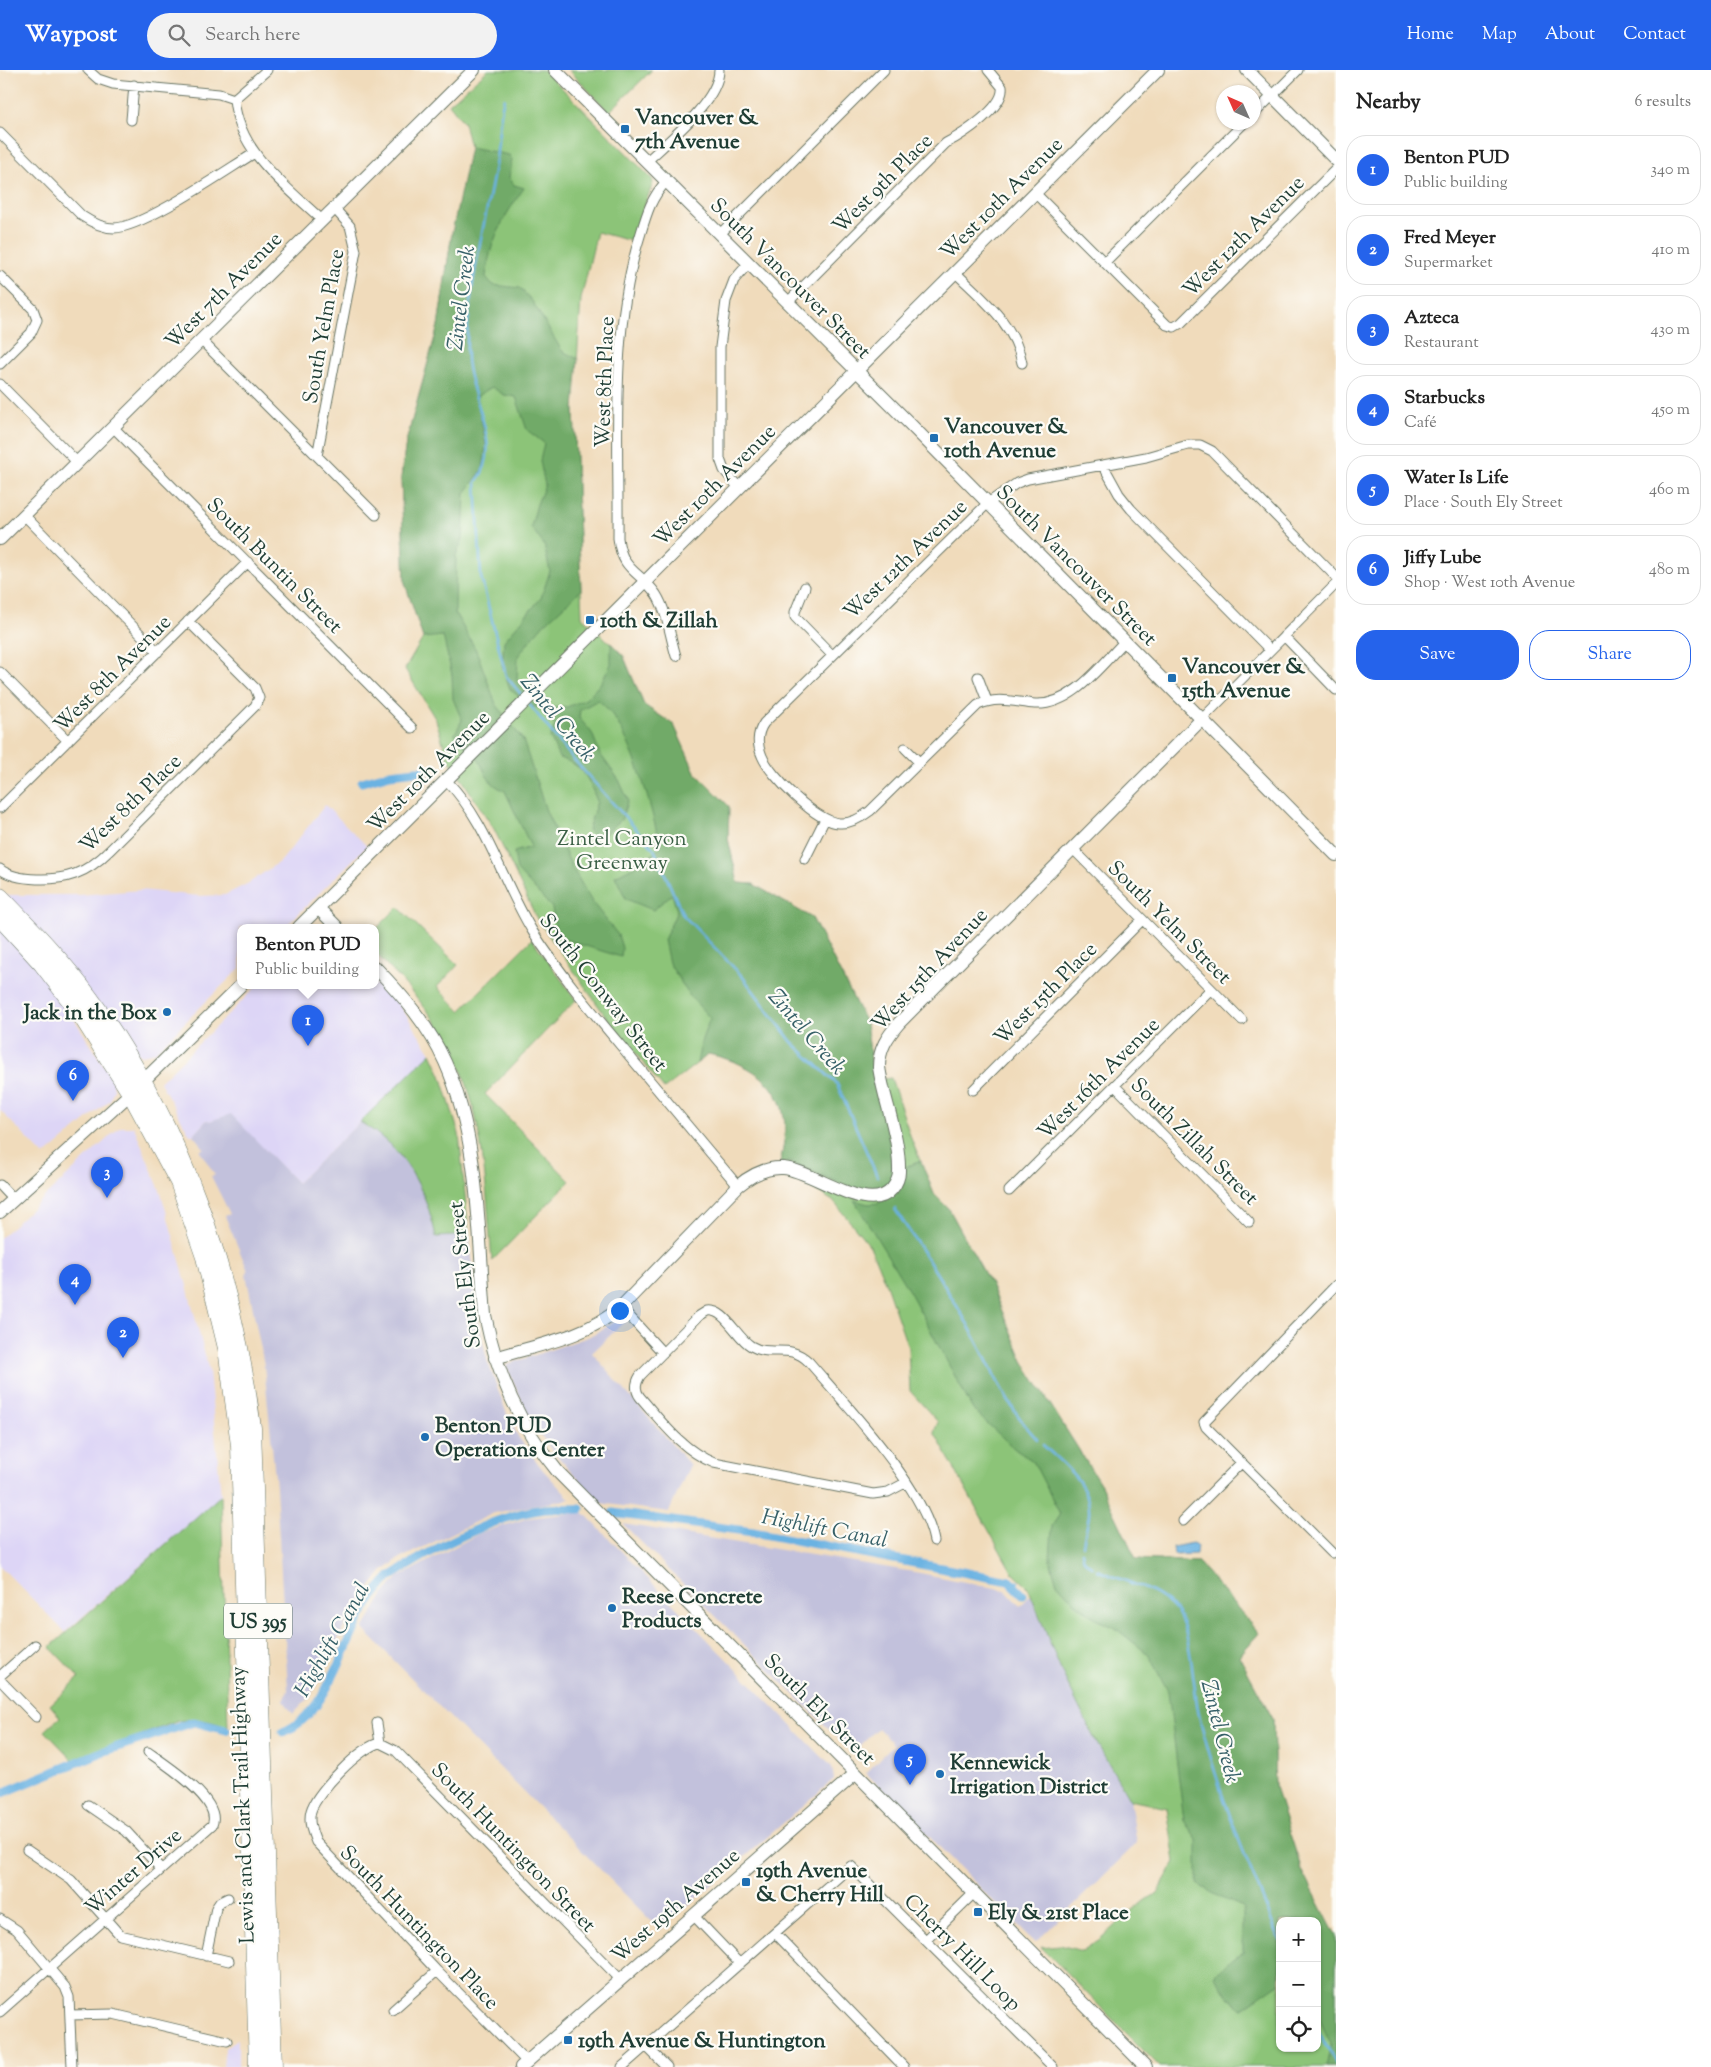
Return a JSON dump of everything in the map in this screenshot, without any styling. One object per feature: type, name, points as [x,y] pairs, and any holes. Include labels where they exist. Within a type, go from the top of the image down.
[{"type":"highway","name":"US 395","points":[[0,897],[51,951],[79,985],[124,1050],[137,1088]]},
{"type":"highway","name":"US 395","points":[[0,917],[67,994],[137,1088]]},
{"type":"highway","name":"Lewis and Clark Trail Highway","points":[[137,1088],[179,1182],[205,1257],[227,1348],[240,1445],[258,2067]]},
{"type":"highway","name":"Lewis and Clark Trail Highway","points":[[137,1088],[183,1164],[212,1238],[229,1296],[246,1380],[252,1428],[274,2067]]},
{"type":"street","points":[[88,70],[105,82],[219,94],[234,99]]},
{"type":"street","points":[[234,99],[267,70]]},
{"type":"street","name":"West 7th Avenue","points":[[0,539],[474,70]]},
{"type":"street","name":"South Vancouver Street","points":[[555,70],[988,503],[1336,855]]},
{"type":"street","points":[[646,162],[705,102],[716,82],[719,70]]},
{"type":"street","points":[[719,235],[884,70]]},
{"type":"street","name":"West 9th Place","points":[[787,302],[946,143],[966,133],[998,101],[1003,91],[1000,82],[988,70]]},
{"type":"street","name":"West 10th Avenue","points":[[302,924],[1158,70]]},
{"type":"street","points":[[1247,70],[1336,160]]},
{"type":"street","points":[[1261,107],[1298,70]]},
{"type":"street","points":[[131,120],[134,85]]},
{"type":"street","points":[[234,99],[237,118],[253,154],[322,220]]},
{"type":"street","points":[[1034,193],[1105,262],[1237,130]]},
{"type":"street","points":[[0,133],[82,216],[90,222],[114,228],[143,220],[253,154]]},
{"type":"street","name":"West 12th Avenue","points":[[1105,262],[1167,325],[1174,326],[1180,323],[1336,169]]},
{"type":"street","name":"West 8th Place","points":[[666,182],[654,196],[636,246],[620,338],[618,538],[624,560],[644,583],[655,592],[660,602],[676,656]]},
{"type":"street","name":"South Yelm Place","points":[[317,456],[356,251],[350,226],[334,208]]},
{"type":"street","points":[[739,488],[724,470],[720,459],[720,347],[729,290],[748,264]]},
{"type":"street","points":[[955,272],[990,307],[1014,336],[1022,363]]},
{"type":"street","points":[[0,276],[33,309],[37,320],[32,332],[0,364]]},
{"type":"street","points":[[201,340],[376,515]]},
{"type":"street","points":[[0,384],[78,463]]},
{"type":"street","name":"South Buntin Street","points":[[114,427],[412,728]]},
{"type":"street","name":"West 12th Avenue","points":[[825,819],[799,798],[767,766],[759,748],[760,729],[832,655],[988,503],[1021,481],[1102,466],[1188,445],[1200,444],[1212,451],[1336,577]]},
{"type":"street","points":[[1102,466],[1119,494],[1131,508],[1270,650]]},
{"type":"street","points":[[24,516],[158,652]]},
{"type":"street","name":"West 8th Avenue","points":[[0,808],[248,562]]},
{"type":"street","name":"West 15th Avenue","points":[[495,1358],[586,1330],[602,1322],[621,1307],[738,1186],[758,1172],[768,1169],[786,1168],[812,1176],[860,1197],[875,1199],[888,1194],[896,1184],[899,1173],[896,1141],[879,1067],[879,1057],[886,1039],[899,1023],[1336,584]]},
{"type":"street","points":[[805,587],[794,612],[795,617],[832,655]]},
{"type":"street","name":"West 8th Place","points":[[0,869],[7,874],[26,879],[66,876],[97,862],[255,706],[259,698],[255,688],[188,621]]},
{"type":"street","points":[[1284,636],[1336,690]]},
{"type":"street","points":[[805,859],[825,819],[839,823],[859,819],[870,811],[968,713],[987,701],[1000,699],[1035,704],[1059,700],[1074,691],[1124,642]]},
{"type":"street","points":[[0,672],[68,741]]},
{"type":"street","points":[[978,677],[987,701]]},
{"type":"street","points":[[905,748],[920,763]]},
{"type":"street","name":"South Conway Street","points":[[447,781],[461,795],[475,816],[518,906],[551,958],[738,1186]]},
{"type":"street","name":"South Yelm Street","points":[[1073,849],[1242,1020]]},
{"type":"street","points":[[318,908],[334,924]]},
{"type":"street","name":"West 15th Place","points":[[973,1090],[1142,920]]},
{"type":"street","name":"South Ely Street","points":[[379,971],[402,996],[428,1032],[444,1060],[462,1110],[472,1157],[485,1315],[503,1383],[521,1420],[554,1466],[855,1774],[1146,2067]]},
{"type":"street","points":[[0,1212],[137,1088],[237,989]]},
{"type":"street","name":"West 16th Avenue","points":[[1009,1191],[1211,990]]},
{"type":"street","name":"South Zillah Street","points":[[1115,1086],[1250,1222]]},
{"type":"street","points":[[0,1185],[14,1200]]},
{"type":"street","points":[[1332,1554],[1206,1427],[1204,1422],[1336,1285]]},
{"type":"street","points":[[621,1307],[663,1352]]},
{"type":"street","points":[[905,1483],[888,1492],[873,1494],[714,1463],[698,1456],[676,1438],[640,1397],[636,1387],[640,1376],[699,1316],[711,1310],[720,1314],[743,1340],[756,1348],[769,1351],[786,1349],[805,1357],[867,1429],[905,1483],[929,1523],[934,1541]]},
{"type":"street","points":[[1183,1521],[1241,1463]]},
{"type":"street","points":[[0,1676],[35,1644]]},
{"type":"street","points":[[0,1680],[36,1717]]},
{"type":"street","points":[[377,1723],[380,1743]]},
{"type":"street","name":"South Huntington Place","points":[[380,1743],[366,1749],[328,1785],[314,1805],[310,1822],[316,1842],[524,2064]]},
{"type":"street","name":"South Huntington Street","points":[[380,1743],[396,1751],[621,1980]]},
{"type":"street","name":"Winter Drive","points":[[0,2012],[212,1825],[214,1813],[184,1776],[148,1752]]},
{"type":"street","name":"West 19th Avenue","points":[[524,2064],[855,1774]]},
{"type":"street","points":[[88,1805],[126,1831],[160,1869]]},
{"type":"street","points":[[27,1850],[71,1880],[120,1935],[229,1961]]},
{"type":"street","name":"Cherry Hill Loop","points":[[622,2067],[851,1866],[1052,2067]]},
{"type":"street","points":[[926,1940],[974,1893]]},
{"type":"street","points":[[206,1956],[216,1908],[220,1902],[228,1898]]},
{"type":"street","points":[[694,1916],[740,1964]]},
{"type":"street","points":[[0,1919],[17,1930],[65,1987],[69,1997],[72,2067]]},
{"type":"street","points":[[775,1933],[904,2067]]},
{"type":"street","points":[[393,2010],[437,1971]]},
{"type":"street","points":[[70,2016],[113,2014],[227,2041]]},
{"type":"street","points":[[646,2046],[667,2067]]},
{"type":"shaded area","points":[[325,805],[367,846],[288,924],[237,924],[237,971],[155,1052],[142,1055],[132,1052],[6,895],[80,895],[141,890],[199,896],[225,895],[249,883],[282,860]]},
{"type":"shaded area","points":[[0,925],[47,977],[112,1078],[114,1089],[110,1100],[44,1156],[0,1110]]},
{"type":"shaded area","points":[[379,982],[397,1001],[431,1053],[297,1183],[231,1115],[210,1121],[207,1120],[193,1135],[190,1135],[160,1082],[254,989],[379,989]]},
{"type":"shaded area","points":[[431,1053],[441,1075],[459,1134],[478,1320],[487,1360],[508,1417],[519,1438],[543,1470],[570,1499],[494,1513],[397,1560],[382,1572],[350,1614],[310,1697],[293,1714],[284,1701],[288,1690],[276,1487],[264,1365],[246,1274],[248,1271],[225,1216],[230,1214],[211,1176],[215,1175],[200,1151],[204,1148],[193,1135],[207,1120],[210,1121],[231,1114],[297,1183]]},
{"type":"shaded area","points":[[120,1127],[134,1127],[161,1193],[187,1286],[209,1371],[221,1495],[65,1632],[0,1566],[0,1238]]},
{"type":"shaded area","points":[[619,1320],[626,1320],[592,1353],[690,1465],[669,1512],[600,1503],[551,1449],[530,1420],[506,1365],[588,1337]]},
{"type":"shaded area","points":[[583,1512],[832,1767],[834,1779],[660,1930],[363,1629],[384,1594],[399,1577],[480,1533],[528,1518]]},
{"type":"shaded area","points":[[623,1524],[920,1573],[1005,1590],[1020,1606],[1031,1595],[1060,1668],[1094,1738],[1130,1800],[1137,1843],[1035,1943],[866,1773],[894,1745],[889,1739],[878,1728],[853,1753]]},
{"type":"shaded area","points":[[238,2039],[238,2067],[223,2067],[225,2048]]},
{"type":"green space","name":"Zintel Canyon Greenway","points":[[488,70],[544,70],[652,179],[653,183],[631,241],[597,232],[581,299],[574,409],[582,617],[623,655],[644,705],[674,725],[695,772],[729,806],[728,839],[738,883],[753,884],[812,918],[866,1023],[874,1080],[891,1078],[912,1141],[934,1194],[949,1209],[991,1285],[1023,1361],[1101,1485],[1136,1559],[1198,1562],[1259,1633],[1239,1656],[1273,1719],[1275,1788],[1301,1868],[1336,1936],[1336,2067],[1160,2067],[1041,1947],[1060,1945],[1082,1951],[1100,1939],[1133,1909],[1157,1893],[1175,1862],[1167,1808],[1130,1800],[1094,1738],[1060,1668],[1028,1587],[1012,1572],[934,1432],[938,1422],[910,1391],[908,1348],[887,1287],[870,1246],[833,1201],[788,1173],[780,1162],[785,1121],[781,1104],[773,1090],[762,1078],[748,1068],[709,1054],[664,1089],[607,1018],[537,919],[494,829],[447,756],[436,720],[405,669],[423,638],[405,583],[401,478],[406,442],[438,326],[452,233],[469,157],[470,147],[464,123],[449,104]]},
{"type":"green space","points":[[569,70],[652,70],[609,112]]},
{"type":"green space","points":[[470,147],[509,155],[512,160],[509,177],[514,185],[524,188],[510,209],[494,240],[486,277],[493,285],[520,288],[532,301],[562,351],[578,359],[574,409],[581,590],[539,629],[518,656],[517,681],[527,692],[548,701],[548,708],[567,707],[586,699],[600,684],[611,664],[611,643],[623,655],[644,705],[674,725],[695,772],[729,806],[728,839],[738,883],[753,884],[812,918],[866,1023],[874,1080],[887,1128],[893,1172],[890,1182],[883,1189],[874,1193],[861,1192],[791,1162],[780,1162],[785,1121],[781,1104],[773,1090],[762,1078],[748,1068],[730,1060],[709,1054],[697,1063],[702,1039],[710,1018],[689,995],[669,963],[664,940],[677,911],[672,894],[653,910],[626,899],[615,876],[645,861],[660,847],[645,789],[630,746],[610,711],[598,700],[580,710],[579,718],[592,733],[600,754],[619,780],[628,800],[621,820],[598,840],[588,830],[597,801],[580,769],[568,761],[559,758],[550,737],[555,726],[548,709],[530,706],[510,689],[502,666],[504,641],[541,598],[550,571],[544,545],[531,527],[537,504],[545,485],[540,461],[544,443],[527,430],[516,397],[504,395],[492,387],[477,396],[486,445],[483,469],[465,493],[463,539],[456,555],[455,613],[476,650],[496,704],[523,740],[546,811],[573,869],[592,902],[618,935],[622,948],[621,957],[557,937],[552,908],[517,870],[514,852],[531,847],[505,791],[489,779],[479,760],[455,734],[462,720],[453,699],[452,675],[443,636],[423,638],[405,583],[401,478],[406,442],[438,326],[452,233]]},
{"type":"green space","points":[[398,907],[458,965],[437,987],[460,1011],[532,939],[576,1000],[485,1094],[570,1181],[492,1261],[482,1156],[473,1105],[465,1079],[455,1055],[430,1014],[379,957],[379,926]]},
{"type":"green space","points":[[431,1053],[441,1075],[459,1134],[469,1235],[436,1237],[426,1202],[411,1171],[389,1144],[360,1122]]},
{"type":"green space","points":[[921,1161],[934,1194],[949,1209],[991,1285],[1023,1361],[1101,1485],[1136,1559],[1198,1562],[1259,1633],[1239,1656],[1273,1719],[1275,1788],[1301,1868],[1336,1936],[1336,2067],[1326,2067],[1331,2044],[1321,2021],[1321,1917],[1276,1917],[1276,1985],[1241,2009],[1227,1995],[1214,1974],[1243,1952],[1243,1907],[1221,1898],[1197,1884],[1197,1839],[1184,1821],[1168,1691],[1148,1654],[1114,1627],[1097,1620],[1074,1602],[1057,1584],[1050,1560],[1052,1526],[1060,1514],[1033,1461],[1016,1450],[973,1410],[912,1296],[854,1200],[868,1204],[879,1203],[905,1167]]},
{"type":"green space","points":[[221,1495],[228,1728],[204,1720],[178,1721],[74,1761],[45,1731],[60,1717],[50,1705],[79,1678],[50,1647]]},
{"type":"water","points":[[1192,1543],[1197,1545],[1196,1554],[1174,1555],[1173,1547]]},
{"type":"waterway","name":"Zintel Creek","points":[[504,98],[495,166],[472,287],[467,335],[467,358],[469,373],[487,437],[487,453],[484,468],[476,482],[481,577],[506,676],[524,698]]},
{"type":"waterway","name":"Zintel Creek","points":[[529,704],[574,760],[654,849],[683,915],[742,976],[792,1042],[837,1084],[877,1176]]},
{"type":"waterway","points":[[362,782],[390,774],[426,770]]},
{"type":"waterway","name":"Zintel Creek","points":[[895,1209],[963,1316],[1017,1415],[1037,1439]]},
{"type":"waterway","name":"Zintel Creek","points":[[1043,1445],[1067,1467],[1081,1484],[1086,1494],[1089,1504],[1089,1515],[1083,1545]]},
{"type":"waterway","name":"Highlift Canal","points":[[283,1732],[298,1724],[321,1697],[331,1681],[362,1614],[375,1594],[390,1577],[444,1545],[506,1518],[545,1509],[580,1509]]},
{"type":"waterway","name":"Highlift Canal","points":[[613,1513],[753,1532],[1009,1581],[1023,1595]]},
{"type":"waterway","name":"Zintel Creek","points":[[1082,1552],[1084,1560],[1092,1567]]},
{"type":"waterway","name":"Zintel Creek","points":[[1097,1570],[1140,1586],[1161,1597],[1170,1604],[1182,1621],[1189,1647],[1199,1715],[1215,1773],[1276,1930]]},
{"type":"waterway","name":"Highlift Canal","points":[[1009,1581],[1018,1582]]},
{"type":"waterway","name":"Highlift Canal","points":[[0,1794],[102,1752],[194,1722],[226,1730]]},
{"type":"waterway","name":"Zintel Creek","points":[[1321,2036],[1336,2064]]},
{"type":"place","name":"Vancouver & 7th Avenue","points":[[625,129]]},
{"type":"place","name":"Vancouver & 10th Avenue","points":[[934,438]]},
{"type":"place","name":"10th & Zillah","points":[[590,620]]},
{"type":"place","name":"Vancouver & 15th Avenue","points":[[1172,678]]},
{"type":"place","name":"Jack in the Box","points":[[167,1012]]},
{"type":"place","name":"Benton PUD","points":[[308,1046]]},
{"type":"place","name":"Jiffy Lube","points":[[73,1101]]},
{"type":"place","name":"Azteca","points":[[107,1198]]},
{"type":"place","name":"Starbucks","points":[[75,1305]]},
{"type":"place","name":"Fred Meyer","points":[[123,1358]]},
{"type":"place","name":"Benton PUD Operations Center","points":[[425,1437]]},
{"type":"place","name":"Reese Concrete Products","points":[[612,1608]]},
{"type":"place","name":"Kennewick Irrigation District","points":[[940,1774]]},
{"type":"place","name":"Water Is Life","points":[[910,1785]]},
{"type":"place","name":"19th Avenue & Cherry Hill","points":[[746,1882]]},
{"type":"place","name":"Ely & 21st Place","points":[[978,1912]]},
{"type":"place","name":"19th Avenue & Huntington","points":[[568,2040]]}]
